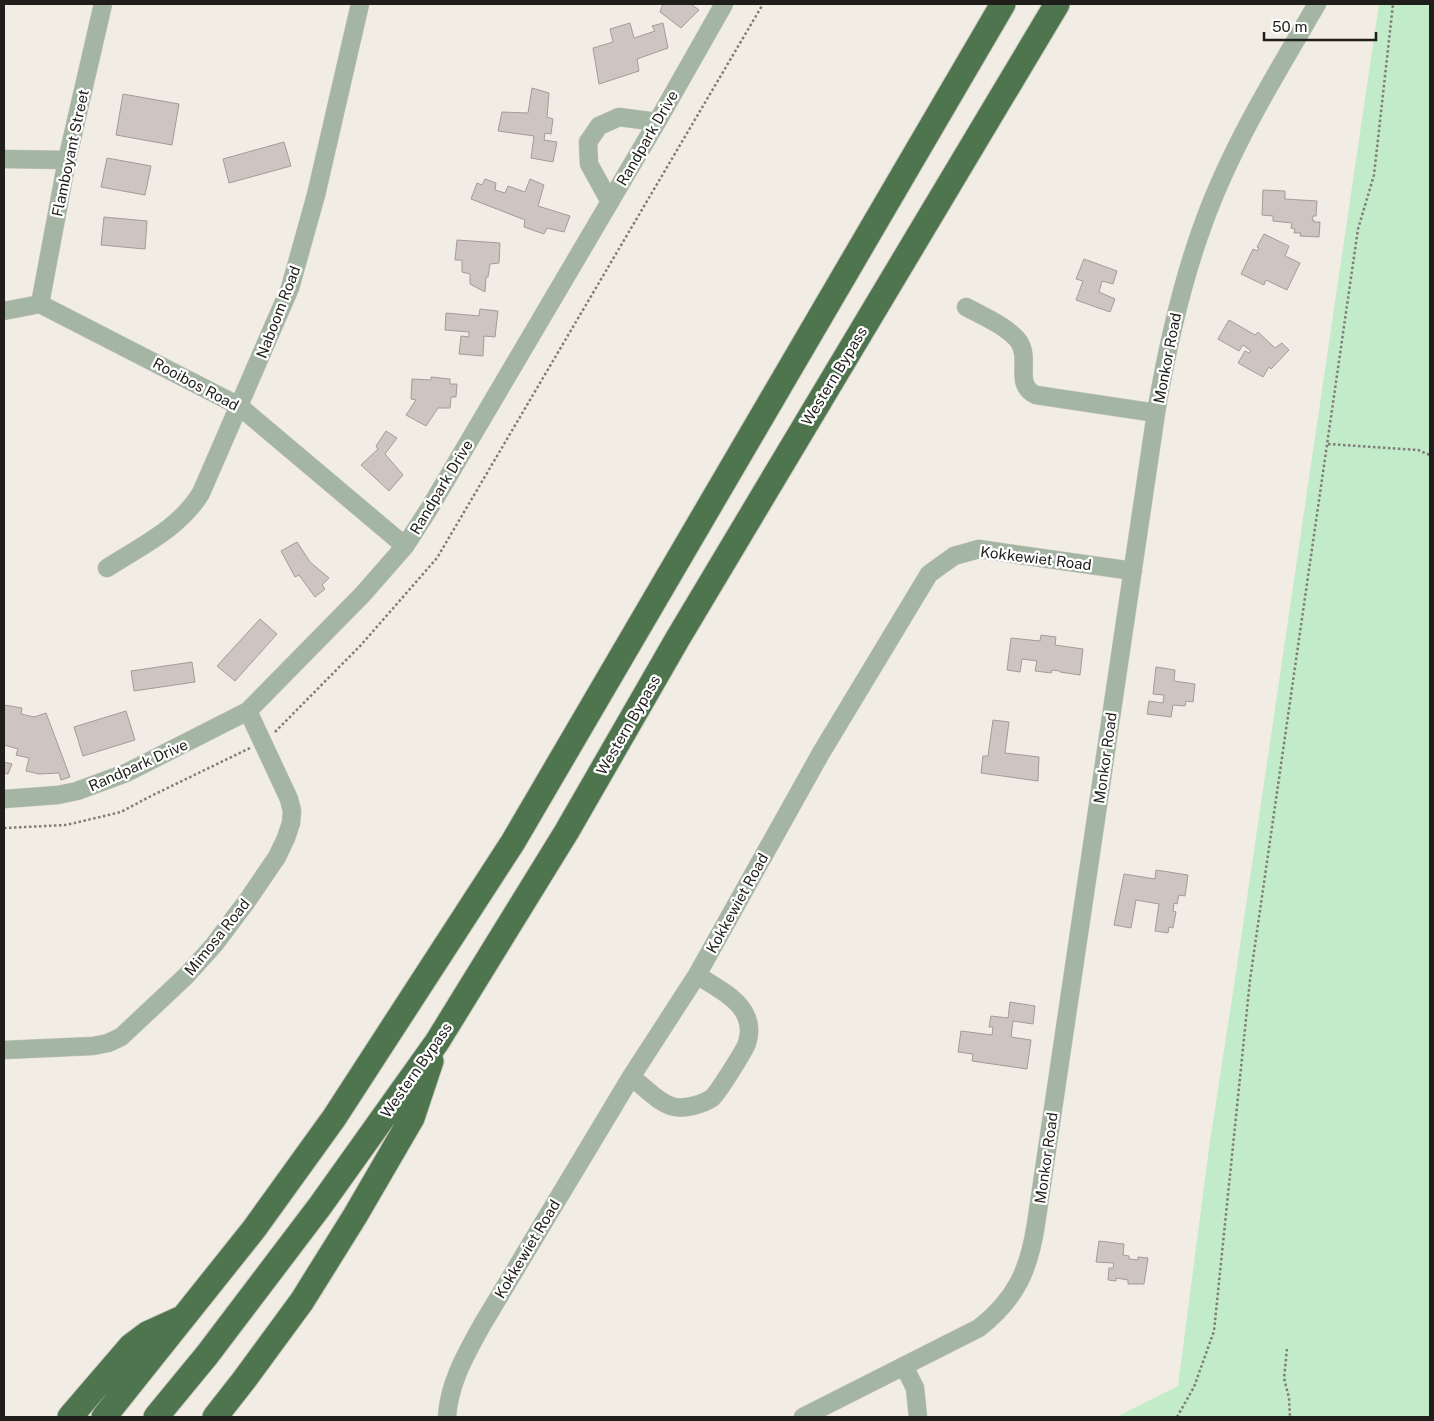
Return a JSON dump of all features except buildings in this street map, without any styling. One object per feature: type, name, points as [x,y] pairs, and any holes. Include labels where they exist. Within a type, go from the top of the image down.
[{"type":"highway","points":[[104,1417],[254,1229],[334,1118],[514,842],[1003,4]]},
{"type":"highway","name":"Western Bypass","points":[[156,1417],[207,1355],[314,1214],[437,1042],[567,832],[678,638],[1057,4]]},
{"type":"highway","points":[[215,1417],[302,1301],[355,1216],[412,1118],[426,1082],[437,1042]]},
{"type":"highway","points":[[70,1417],[131,1346],[147,1334],[183,1317]]},
{"type":"street","name":"Flamboyant Street","points":[[40,304],[67,160],[103,4]]},
{"type":"street","name":"Naboom Road","points":[[107,568],[170,528],[193,506],[201,493],[290,288],[316,195],[360,4]]},
{"type":"street","name":"Randpark Drive","points":[[4,799],[58,795],[77,791],[126,773],[248,711],[363,594],[405,546],[429,509],[657,122],[724,4]]},
{"type":"street","name":"Monkor Road","points":[[803,1417],[979,1328],[997,1313],[1020,1283],[1032,1250],[1156,413],[1177,308],[1204,223],[1243,134],[1317,4]]},
{"type":"street","points":[[610,202],[589,164],[588,142],[599,126],[619,117],[657,122]]},
{"type":"street","points":[[4,159],[67,160]]},
{"type":"street","points":[[4,311],[40,304]]},
{"type":"street","name":"Rooibos Road","points":[[40,304],[239,406],[405,546]]},
{"type":"street","points":[[966,308],[996,324],[1016,339],[1024,353],[1024,384],[1036,395],[1156,413]]},
{"type":"street","name":"Kokkewiet Road","points":[[447,1417],[451,1390],[463,1359],[631,1076],[697,975],[822,753],[929,574],[954,556],[979,549],[1133,571]]},
{"type":"street","name":"Mimosa Road","points":[[4,1050],[94,1046],[108,1043],[121,1037],[186,976],[214,945],[247,901],[277,857],[291,824],[292,810],[285,788],[248,711]]},
{"type":"street","points":[[631,1076],[663,1102],[676,1107],[702,1103],[714,1097],[747,1044],[750,1030],[746,1016],[739,1005],[724,992],[697,975]]},
{"type":"street","points":[[904,1366],[915,1388],[918,1417]]},
{"type":"path","points":[[1177,1417],[1194,1386],[1214,1331],[1250,980],[1358,229],[1374,175],[1393,4]]},
{"type":"path","points":[[1327,444],[1418,450],[1430,455]]},
{"type":"path","points":[[1287,1349],[1284,1378],[1289,1398],[1290,1417]]},
{"type":"green space","points":[[1379,4],[1430,4],[1430,1417],[1116,1417],[1178,1386],[1209,1148]]}]
